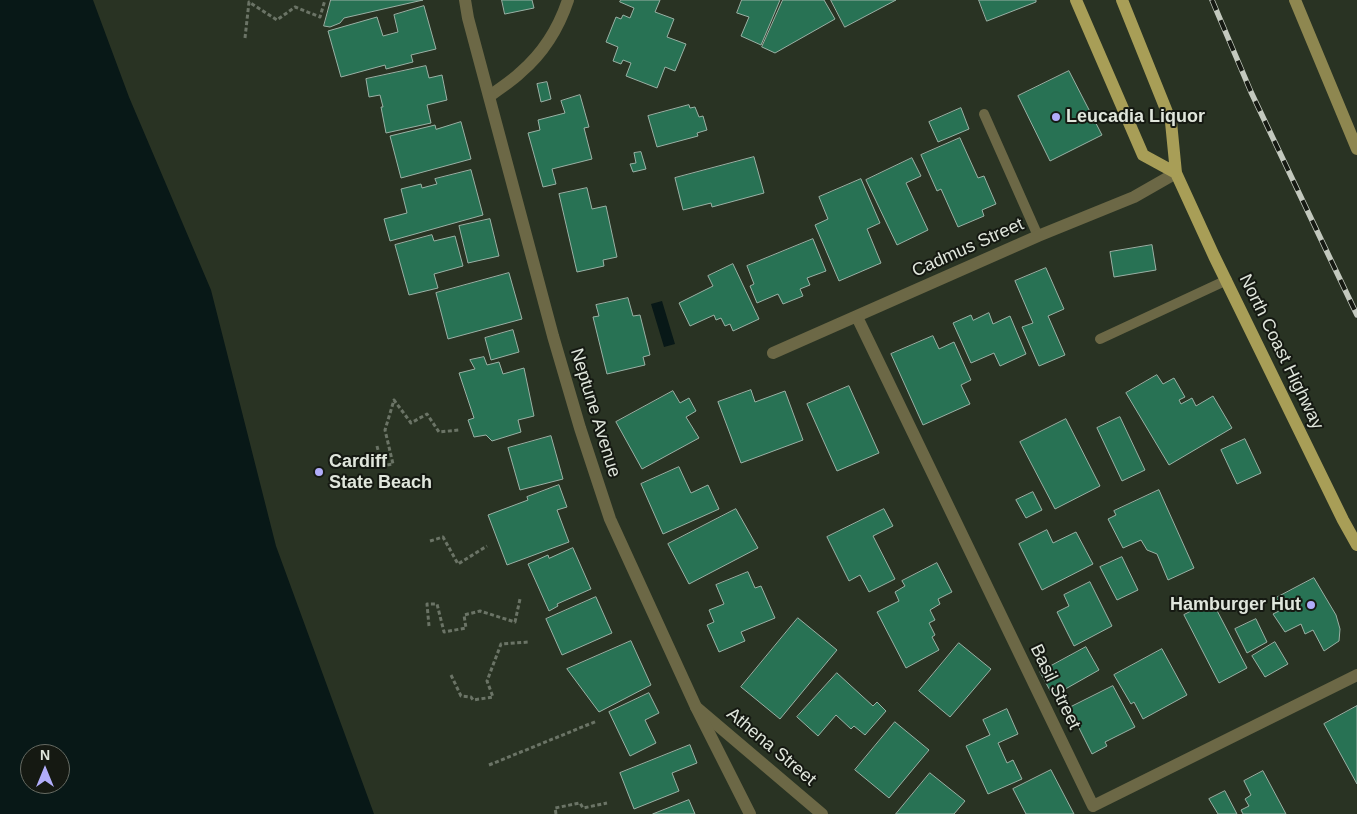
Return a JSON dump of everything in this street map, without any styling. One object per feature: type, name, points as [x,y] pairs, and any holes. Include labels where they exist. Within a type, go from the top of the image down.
[{"type":"main road","points":[[1076,0],[1143,155],[1176,173]]},
{"type":"main road","name":"North Coast Highway","points":[[1122,0],[1171,122],[1176,173],[1214,256],[1357,545]]},
{"type":"main road","points":[[1296,0],[1353,129],[1357,148]]},
{"type":"street","name":"Neptune Avenue","points":[[465,0],[468,18],[553,336],[580,428],[610,519],[696,707],[750,814]]},
{"type":"street","points":[[490,96],[522,72],[548,43],[568,0]]},
{"type":"street","name":"Cadmus Street","points":[[773,353],[1038,236],[1134,197],[1176,173]]},
{"type":"street","name":"Basil Street","points":[[857,317],[1093,806],[1357,676]]},
{"type":"street","name":"Athena Street","points":[[696,707],[822,814]]},
{"type":"lane","points":[[984,114],[1038,236]]},
{"type":"lane","points":[[1100,339],[1226,280]]},
{"type":"path","points":[[245,38],[249,2],[277,20],[295,7],[320,17],[325,0]]},
{"type":"path","points":[[378,446],[382,466],[393,464],[385,430],[394,400],[411,423],[427,414],[439,432],[459,430]]},
{"type":"path","points":[[430,541],[443,537],[458,564],[488,546]]},
{"type":"path","points":[[429,626],[427,604],[437,604],[444,632],[466,628],[464,615],[480,611],[515,622],[520,599]]},
{"type":"path","points":[[451,675],[461,696],[471,697],[473,700],[493,697],[487,681],[502,644],[529,642]]},
{"type":"path","points":[[489,764],[597,721]]},
{"type":"path","points":[[556,814],[555,808],[580,804],[583,808],[607,803]]},
{"type":"shaded area","points":[[0,0],[93,0],[129,97],[211,290],[276,546],[374,814],[0,814]]},
{"type":"shaded area","points":[[662,301],[675,344],[664,347],[651,304]]},
{"type":"building","points":[[331,0],[423,0],[344,18],[340,23],[330,27],[324,26]]},
{"type":"building","points":[[502,0],[532,0],[534,8],[505,14]]},
{"type":"building","points":[[621,0],[660,0],[655,12],[674,19],[667,37],[686,44],[675,71],[665,67],[657,88],[626,76],[631,63],[623,60],[621,64],[613,61],[618,47],[606,42],[616,17],[621,19],[623,15],[630,18],[634,8],[620,2]]},
{"type":"building","points":[[742,0],[780,0],[761,45],[741,36],[749,17],[737,13]]},
{"type":"building","points":[[783,0],[824,0],[835,19],[775,53],[762,47]]},
{"type":"building","points":[[831,0],[896,0],[845,27]]},
{"type":"building","points":[[979,0],[1036,0],[1036,2],[987,21]]},
{"type":"building","points":[[424,6],[436,49],[411,55],[413,62],[386,69],[385,65],[341,77],[328,31],[377,17],[383,36],[398,32],[394,15]]},
{"type":"building","points":[[426,66],[429,78],[442,75],[447,100],[427,105],[431,123],[386,133],[380,95],[369,97],[366,79]]},
{"type":"building","points":[[1069,71],[1102,135],[1050,161],[1018,96]]},
{"type":"building","points":[[547,82],[551,99],[541,102],[537,84]]},
{"type":"building","points":[[580,95],[589,127],[584,128],[592,159],[552,169],[556,184],[543,187],[528,133],[540,130],[538,120],[565,113],[561,101]]},
{"type":"building","points":[[689,105],[690,108],[695,107],[699,117],[703,116],[707,130],[697,133],[698,136],[657,147],[648,116]]},
{"type":"building","points":[[961,108],[969,129],[938,142],[929,122]]},
{"type":"building","points":[[461,122],[471,159],[401,178],[390,136],[435,125],[436,129]]},
{"type":"building","points":[[960,138],[978,178],[984,176],[996,204],[982,210],[984,216],[958,227],[941,189],[937,191],[921,155]]},
{"type":"building","points":[[641,152],[646,169],[633,172],[630,164],[636,163],[634,153]]},
{"type":"building","points":[[754,157],[764,193],[712,207],[711,203],[683,210],[675,178]]},
{"type":"building","points":[[912,158],[921,176],[906,183],[928,230],[897,245],[866,180]]},
{"type":"building","points":[[471,170],[483,215],[390,241],[384,219],[407,213],[401,189],[421,184],[422,188],[437,184],[435,179]]},
{"type":"building","points":[[861,179],[880,223],[867,229],[881,263],[839,281],[815,225],[828,219],[819,197]]},
{"type":"building","points":[[587,188],[592,209],[606,206],[617,257],[603,260],[604,266],[577,272],[559,194]]},
{"type":"building","points":[[490,219],[499,256],[468,263],[459,226]]},
{"type":"building","points":[[432,235],[434,241],[455,236],[463,266],[434,274],[438,288],[409,295],[395,245]]},
{"type":"building","points":[[813,239],[826,271],[807,278],[810,285],[800,289],[803,296],[783,304],[778,294],[757,303],[750,286],[754,284],[747,266]]},
{"type":"building","points":[[1152,245],[1156,270],[1114,277],[1110,252]]},
{"type":"building","points":[[733,264],[759,319],[733,331],[730,324],[725,326],[721,318],[716,320],[714,315],[690,326],[679,303],[713,286],[708,276]]},
{"type":"building","points":[[1046,268],[1064,309],[1048,316],[1065,355],[1039,366],[1022,327],[1033,323],[1015,281]]},
{"type":"building","points":[[509,273],[522,319],[448,339],[436,293]]},
{"type":"building","points":[[628,298],[633,316],[640,315],[650,355],[643,357],[645,365],[607,374],[593,317],[599,316],[596,305]]},
{"type":"building","points":[[989,313],[993,324],[1010,316],[1026,354],[1000,366],[994,353],[971,363],[953,323],[971,315],[973,320]]},
{"type":"building","points":[[513,330],[519,352],[491,360],[485,338]]},
{"type":"building","points":[[933,336],[939,349],[954,342],[971,380],[961,385],[970,404],[923,425],[891,354]]},
{"type":"building","points":[[484,357],[487,365],[499,362],[503,374],[524,368],[534,416],[518,420],[521,432],[492,441],[486,435],[474,437],[468,420],[474,418],[459,373],[475,369],[470,360]]},
{"type":"building","points":[[1157,375],[1163,384],[1174,378],[1185,397],[1179,400],[1181,404],[1192,398],[1196,406],[1213,396],[1232,428],[1169,465],[1126,393]]},
{"type":"building","points":[[849,386],[879,453],[837,471],[807,404]]},
{"type":"building","points":[[751,390],[755,402],[785,391],[803,440],[741,463],[718,402]]},
{"type":"building","points":[[673,391],[680,403],[689,398],[696,411],[686,417],[699,438],[642,469],[616,422]]},
{"type":"building","points":[[1120,417],[1145,470],[1122,481],[1097,428]]},
{"type":"building","points":[[1066,419],[1100,486],[1055,509],[1020,442]]},
{"type":"building","points":[[551,436],[563,479],[520,490],[508,448]]},
{"type":"building","points":[[1245,439],[1261,473],[1237,484],[1221,450]]},
{"type":"building","points":[[679,467],[691,493],[708,485],[719,509],[663,534],[641,484]]},
{"type":"building","points":[[559,485],[567,507],[557,510],[569,542],[507,565],[488,515],[528,500],[527,497]]},
{"type":"building","points":[[1159,490],[1194,568],[1168,580],[1157,554],[1147,550],[1141,540],[1123,548],[1108,519],[1116,515],[1114,511]]},
{"type":"building","points":[[1033,492],[1042,510],[1026,518],[1016,500]]},
{"type":"building","points":[[736,509],[758,548],[689,584],[668,544]]},
{"type":"building","points":[[884,509],[893,526],[873,536],[895,579],[869,592],[860,575],[849,581],[827,537]]},
{"type":"building","points":[[1047,530],[1053,543],[1076,532],[1093,564],[1042,590],[1019,544]]},
{"type":"building","points":[[573,548],[591,589],[557,604],[558,606],[549,611],[528,564],[548,555],[549,558]]},
{"type":"building","points":[[1122,557],[1138,590],[1117,600],[1100,567]]},
{"type":"building","points":[[937,563],[952,592],[938,599],[940,604],[930,610],[935,620],[929,623],[935,635],[932,637],[939,650],[906,668],[877,612],[899,601],[895,592],[905,586],[902,581]]},
{"type":"building","points":[[748,572],[755,588],[761,586],[775,618],[741,632],[745,641],[719,652],[707,625],[714,622],[709,610],[724,604],[716,585]]},
{"type":"building","points":[[1314,578],[1336,615],[1340,629],[1339,641],[1324,651],[1313,630],[1305,634],[1301,624],[1285,632],[1273,614],[1283,609],[1276,598]]},
{"type":"building","points":[[1090,582],[1112,626],[1074,646],[1057,612],[1069,606],[1064,595]]},
{"type":"building","points":[[596,597],[612,633],[562,655],[546,619]]},
{"type":"building","points":[[1212,601],[1247,668],[1219,683],[1184,615]]},
{"type":"building","points":[[798,618],[837,650],[780,719],[741,687]]},
{"type":"building","points":[[1256,619],[1267,642],[1247,653],[1235,629]]},
{"type":"building","points":[[631,641],[651,685],[599,712],[567,669]]},
{"type":"building","points":[[1275,642],[1288,664],[1265,677],[1252,656]]},
{"type":"building","points":[[959,643],[991,669],[950,717],[919,691]]},
{"type":"building","points":[[1086,647],[1099,670],[1053,696],[1040,672]]},
{"type":"building","points":[[1162,649],[1187,695],[1143,719],[1134,702],[1131,704],[1114,675]]},
{"type":"building","points":[[837,673],[873,706],[877,702],[886,711],[865,735],[854,726],[851,729],[836,715],[818,736],[797,717]]},
{"type":"building","points":[[1113,686],[1135,727],[1105,742],[1107,746],[1092,754],[1069,708]]},
{"type":"building","points":[[649,693],[659,713],[645,720],[656,743],[630,756],[609,712]]},
{"type":"building","points":[[1357,706],[1357,784],[1324,724]]},
{"type":"building","points":[[1007,709],[1018,734],[998,743],[1007,763],[1013,760],[1022,779],[988,794],[966,746],[990,735],[983,720]]},
{"type":"building","points":[[895,722],[929,750],[889,798],[855,770]]},
{"type":"building","points":[[690,745],[697,763],[672,773],[679,791],[634,809],[620,773]]},
{"type":"building","points":[[1051,770],[1074,814],[1026,814],[1013,789]]},
{"type":"building","points":[[1263,771],[1286,814],[1243,814],[1241,810],[1249,806],[1245,799],[1251,795],[1244,781]]},
{"type":"building","points":[[930,773],[965,801],[954,814],[896,814]]},
{"type":"building","points":[[1225,791],[1237,814],[1218,814],[1209,799]]},
{"type":"building","points":[[689,800],[695,814],[653,814]]},
{"type":"railway","points":[[1212,0],[1251,92],[1357,315]]},
{"type":"place","name":"Leucadia Liquor","points":[[1056,117]]},
{"type":"place","name":"Cardiff State Beach","points":[[319,472]]},
{"type":"place","name":"Hamburger Hut","points":[[1311,605]]}]
